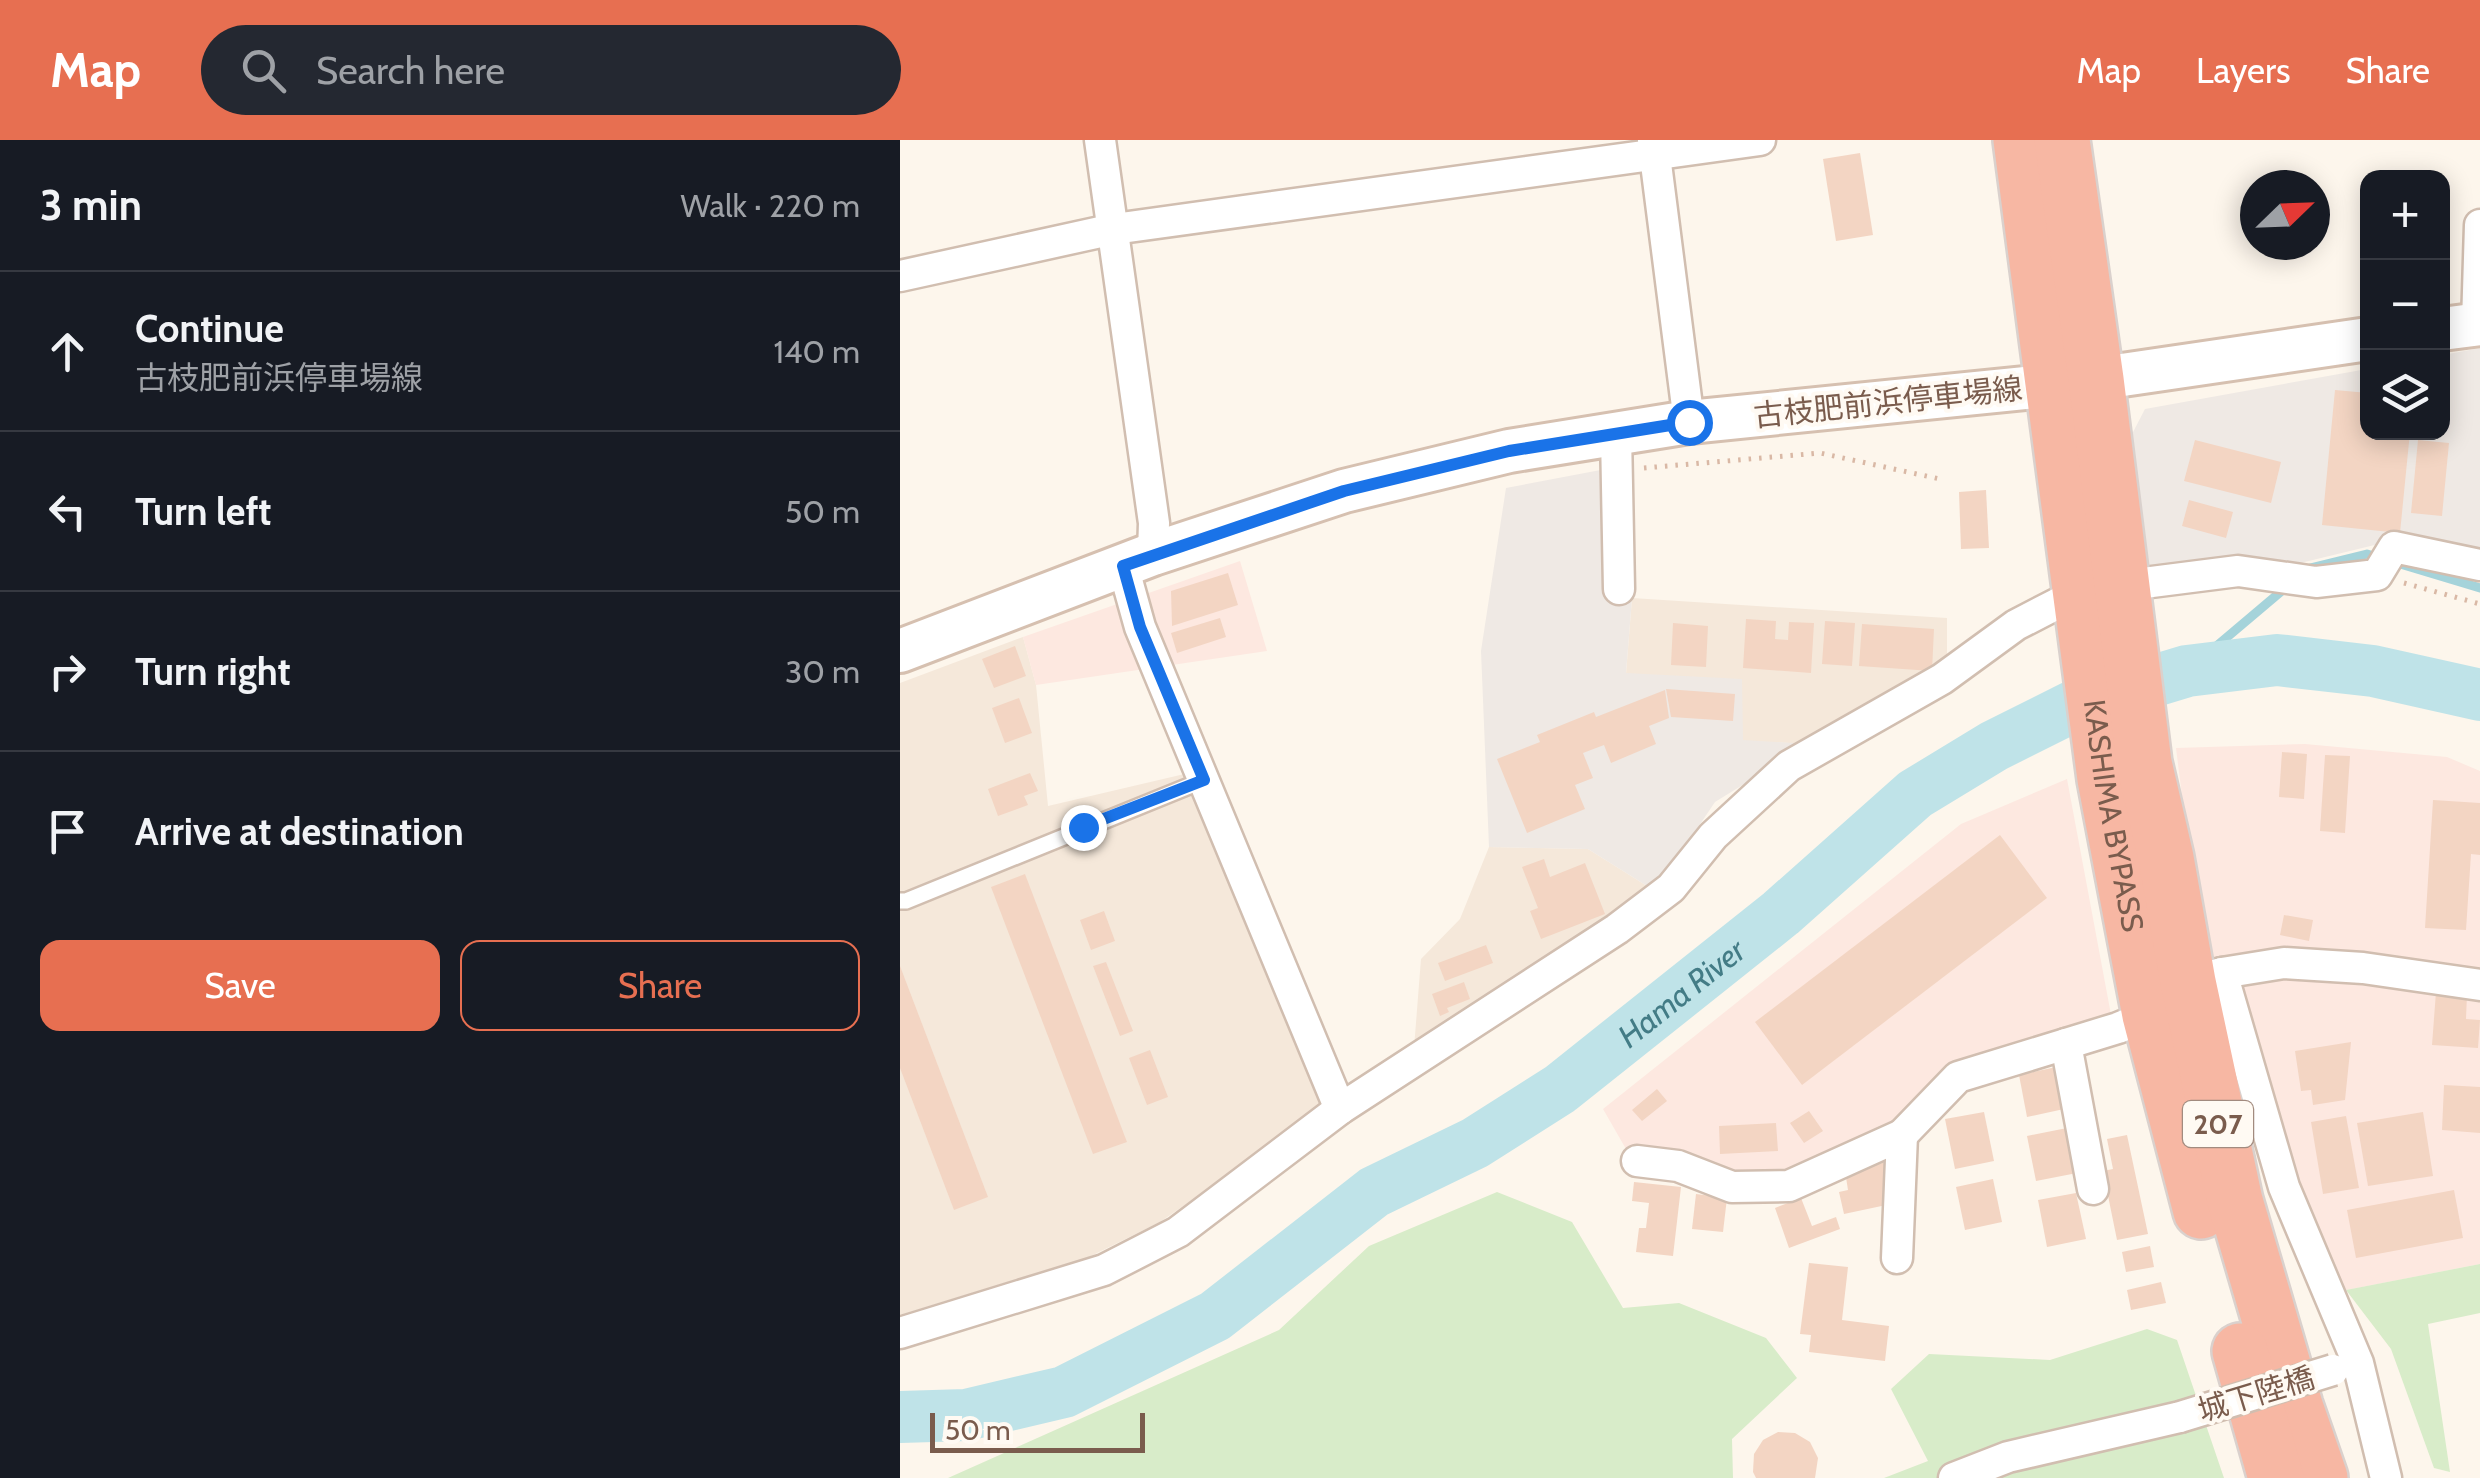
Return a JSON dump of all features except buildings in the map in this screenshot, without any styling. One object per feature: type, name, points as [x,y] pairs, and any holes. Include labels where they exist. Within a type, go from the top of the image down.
[{"type":"highway","name":"KASHIMA BYPASS","points":[[2021,140],[2075,382]]},
{"type":"highway","name":"KASHIMA BYPASS","points":[[2062,140],[2075,382],[2124,771],[2187,990],[2235,1201],[2320,1478]]},
{"type":"highway","name":"KASHIMA BYPASS","points":[[2187,990],[2212,1255],[2276,1478]]},
{"type":"main road","name":"古枝肥前浜停車場線","points":[[900,651],[1138,560],[1344,491],[1509,451],[1616,452],[1689,422],[2075,382],[2360,340]]},
{"type":"street","points":[[1100,140],[1154,523],[1138,560],[1140,627],[1340,1108]]},
{"type":"street","points":[[900,276],[1114,229],[1654,147],[1760,140]]},
{"type":"street","points":[[1654,147],[1689,422]]},
{"type":"street","points":[[2467,326],[2480,225]]},
{"type":"street","points":[[1616,452],[1619,589]]},
{"type":"street","points":[[900,1333],[1104,1270],[1178,1232],[1340,1108],[1630,919],[1671,888],[1712,836],[1789,766],[1942,679],[2016,625],[2238,571],[2316,582],[2377,575],[2394,547],[2480,565]]},
{"type":"street","points":[[1637,1161],[1678,1166],[1732,1187],[1789,1186],[1902,1135],[1958,1077],[2066,1044],[2187,990],[2284,964],[2363,968],[2480,985]]},
{"type":"street","points":[[2187,990],[2284,1188],[2386,1478]]},
{"type":"street","points":[[2066,1044],[2094,1189]]},
{"type":"street","points":[[1897,1258],[1902,1135]]},
{"type":"street","name":"城下陸橋","points":[[1954,1478],[2008,1457],[2180,1417],[2346,1366]]},
{"type":"lane","points":[[900,901],[1204,780]]},
{"type":"path","points":[[1616,452],[1820,453],[1940,479]]},
{"type":"path","points":[[2377,575],[2480,604]]},
{"type":"shaded area","points":[[2480,348],[2480,559],[2387,542],[2284,567],[2145,572],[2131,436],[2145,409],[2360,370],[2360,440],[2450,440],[2450,354]]},
{"type":"shaded area","points":[[1627,465],[1632,598],[1626,673],[1742,679],[1743,740],[1809,744],[1715,802],[1655,891],[1588,849],[1489,847],[1481,651],[1506,488]]},
{"type":"shaded area","points":[[1240,561],[1267,651],[1036,685],[1023,637]]},
{"type":"shaded area","points":[[1632,598],[1947,618],[1947,667],[1809,744],[1743,741],[1626,674]]},
{"type":"shaded area","points":[[1023,637],[1036,685],[1048,806],[1210,768],[1333,1070],[1320,1112],[1160,1222],[1089,1257],[900,1315],[900,683]]},
{"type":"shaded area","points":[[2305,744],[2447,757],[2480,771],[2480,1264],[2321,1295],[2267,1185],[2201,948],[2176,748]]},
{"type":"shaded area","points":[[2067,779],[2112,1020],[1961,1066],[1905,1123],[1786,1169],[1726,1176],[1675,1156],[1626,1149],[1603,1109],[1961,824]]},
{"type":"shaded area","points":[[1489,847],[1588,849],[1655,891],[1414,1048],[1421,959],[1460,919]]},
{"type":"green space","points":[[1497,1192],[1572,1222],[1623,1308],[1679,1303],[1766,1338],[1797,1378],[1732,1439],[1733,1478],[948,1478],[1279,1330],[1369,1246]]},
{"type":"green space","points":[[2480,1264],[2480,1313],[2428,1324],[2450,1472],[2434,1468],[2391,1349],[2346,1290]]},
{"type":"green space","points":[[2147,1329],[2177,1340],[2224,1478],[1884,1478],[1928,1461],[1891,1389],[1929,1354],[2050,1360]]},
{"type":"waterway","points":[[2310,568],[2367,554],[2480,588]]},
{"type":"waterway","points":[[2187,671],[2284,589]]},
{"type":"waterway","name":"Hama River","points":[[900,1417],[966,1415],[1064,1392],[1215,1316],[1374,1192],[1475,1143],[1560,1089],[1781,913],[1915,794],[1994,746],[2078,704],[2187,671],[2277,660],[2373,671],[2480,695]]},
{"type":"route","points":[[1083,827],[1204,780],[1140,627],[1123,566],[1344,491],[1509,451],[1689,422]]}]
